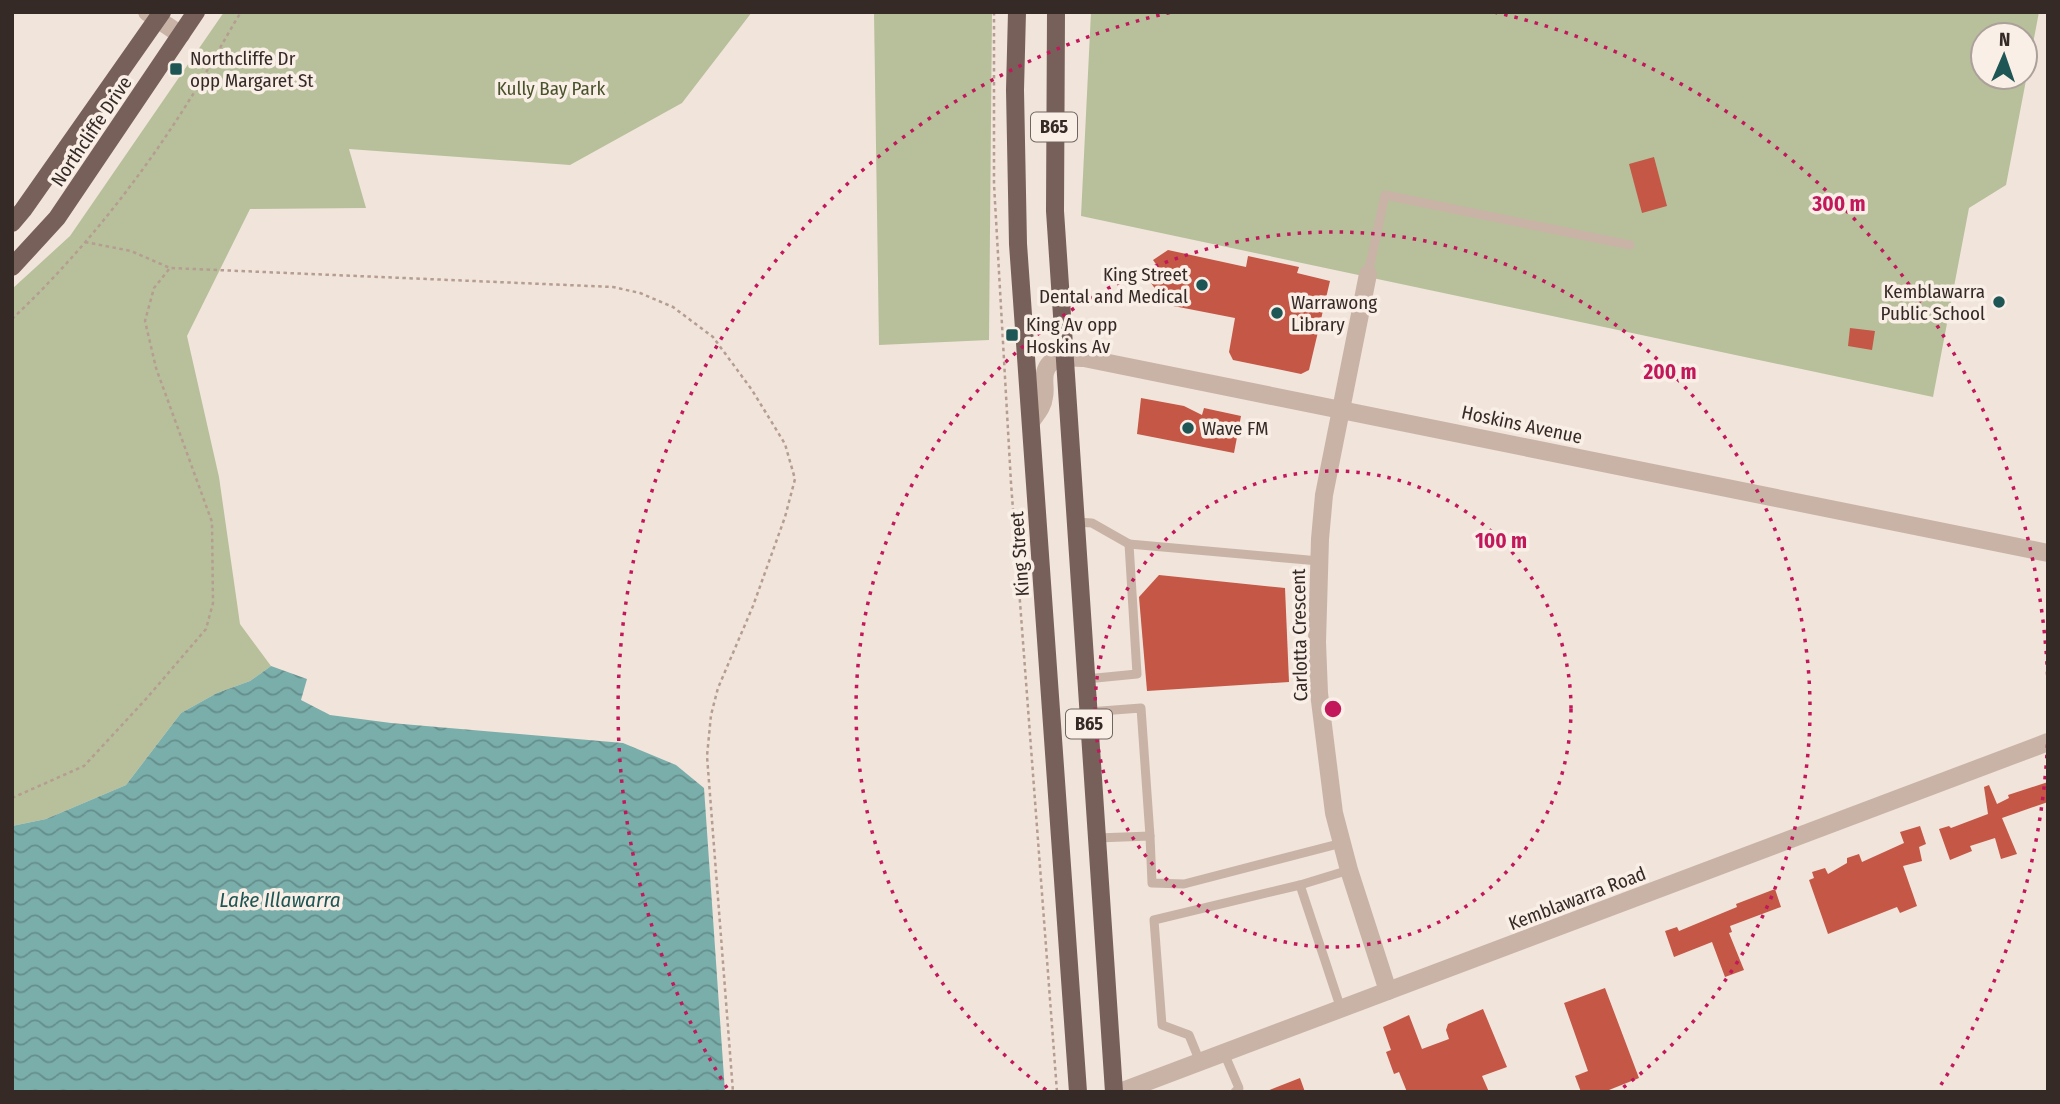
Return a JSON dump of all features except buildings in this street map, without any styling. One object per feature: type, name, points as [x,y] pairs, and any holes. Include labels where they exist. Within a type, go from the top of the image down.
[{"type":"main road","name":"Northcliffe Drive","points":[[12,267],[57,218],[196,12]]},
{"type":"main road","name":"King Street","points":[[1017,12],[1016,197],[1078,1092]]},
{"type":"main road","name":"B65","points":[[1056,12],[1054,175],[1114,1092]]},
{"type":"main road","name":"Northcliffe Drive","points":[[12,223],[31,199],[155,14]]},
{"type":"street","points":[[155,14],[181,35]]},
{"type":"street","name":"Carlotta Crescent","points":[[1368,274],[1324,495],[1317,642],[1319,693],[1332,799],[1349,870],[1388,991]]},
{"type":"street","points":[[1031,422],[1045,395],[1045,373],[1049,364],[1065,357]]},
{"type":"street","name":"Hoskins Avenue","points":[[1065,357],[1083,358],[1340,408],[2048,553]]},
{"type":"street","name":"Kemblawarra Road","points":[[1120,1092],[2048,742]]},
{"type":"lane","points":[[1368,274],[1385,195],[1630,245]]},
{"type":"lane","points":[[1076,523],[1092,523],[1129,544],[1319,561]]},
{"type":"lane","points":[[1086,679],[1137,674],[1129,544]]},
{"type":"lane","points":[[1088,712],[1141,708],[1152,883],[1184,884],[1342,843]]},
{"type":"lane","points":[[1097,838],[1150,836]]},
{"type":"lane","points":[[1200,1062],[1189,1035],[1162,1025],[1154,920],[1300,885],[1349,870]]},
{"type":"lane","points":[[1300,885],[1341,1009]]},
{"type":"lane","points":[[1224,1053],[1239,1088],[1235,1092]]},
{"type":"path","points":[[12,319],[47,286],[118,202],[195,91],[241,12]]},
{"type":"path","points":[[994,12],[994,184],[1011,483],[1057,1092]]},
{"type":"path","points":[[85,242],[131,251],[170,268],[613,287],[640,293],[673,307],[713,337],[752,390],[785,444],[794,479],[753,606],[718,688],[711,715],[707,755],[733,1092]]},
{"type":"path","points":[[12,798],[84,766],[206,629],[213,603],[212,522],[156,368],[145,321],[154,288],[170,268]]},
{"type":"green space","name":"Kully Bay Park","points":[[224,12],[752,12],[682,103],[570,165],[349,149],[366,208],[250,209],[187,336],[219,477],[240,624],[271,666],[250,681],[217,693],[181,713],[126,785],[46,819],[12,826],[12,289],[70,236]]},
{"type":"green space","points":[[874,12],[992,12],[989,340],[879,345]]},
{"type":"green space","points":[[1091,12],[2039,12],[2037,21],[1969,21],[1969,91],[2024,91],[2006,185],[1969,208],[1933,397],[1081,216]]},
{"type":"water","name":"Lake Illawarra","points":[[271,666],[307,679],[301,700],[330,715],[391,723],[623,743],[676,765],[704,788],[725,1092],[12,1092],[12,826],[46,819],[126,785],[181,713],[217,693],[250,681]]},
{"type":"place","name":"Northcliffe Dr opp Margaret St","points":[[176,69]]},
{"type":"place","name":"King Street Dental and Medical","points":[[1202,285]]},
{"type":"place","name":"Kemblawarra Public School","points":[[1999,302]]},
{"type":"place","name":"Warrawong Library","points":[[1277,313]]},
{"type":"place","name":"King Av opp Hoskins Av","points":[[1012,335]]},
{"type":"place","name":"Wave FM","points":[[1188,428]]}]
